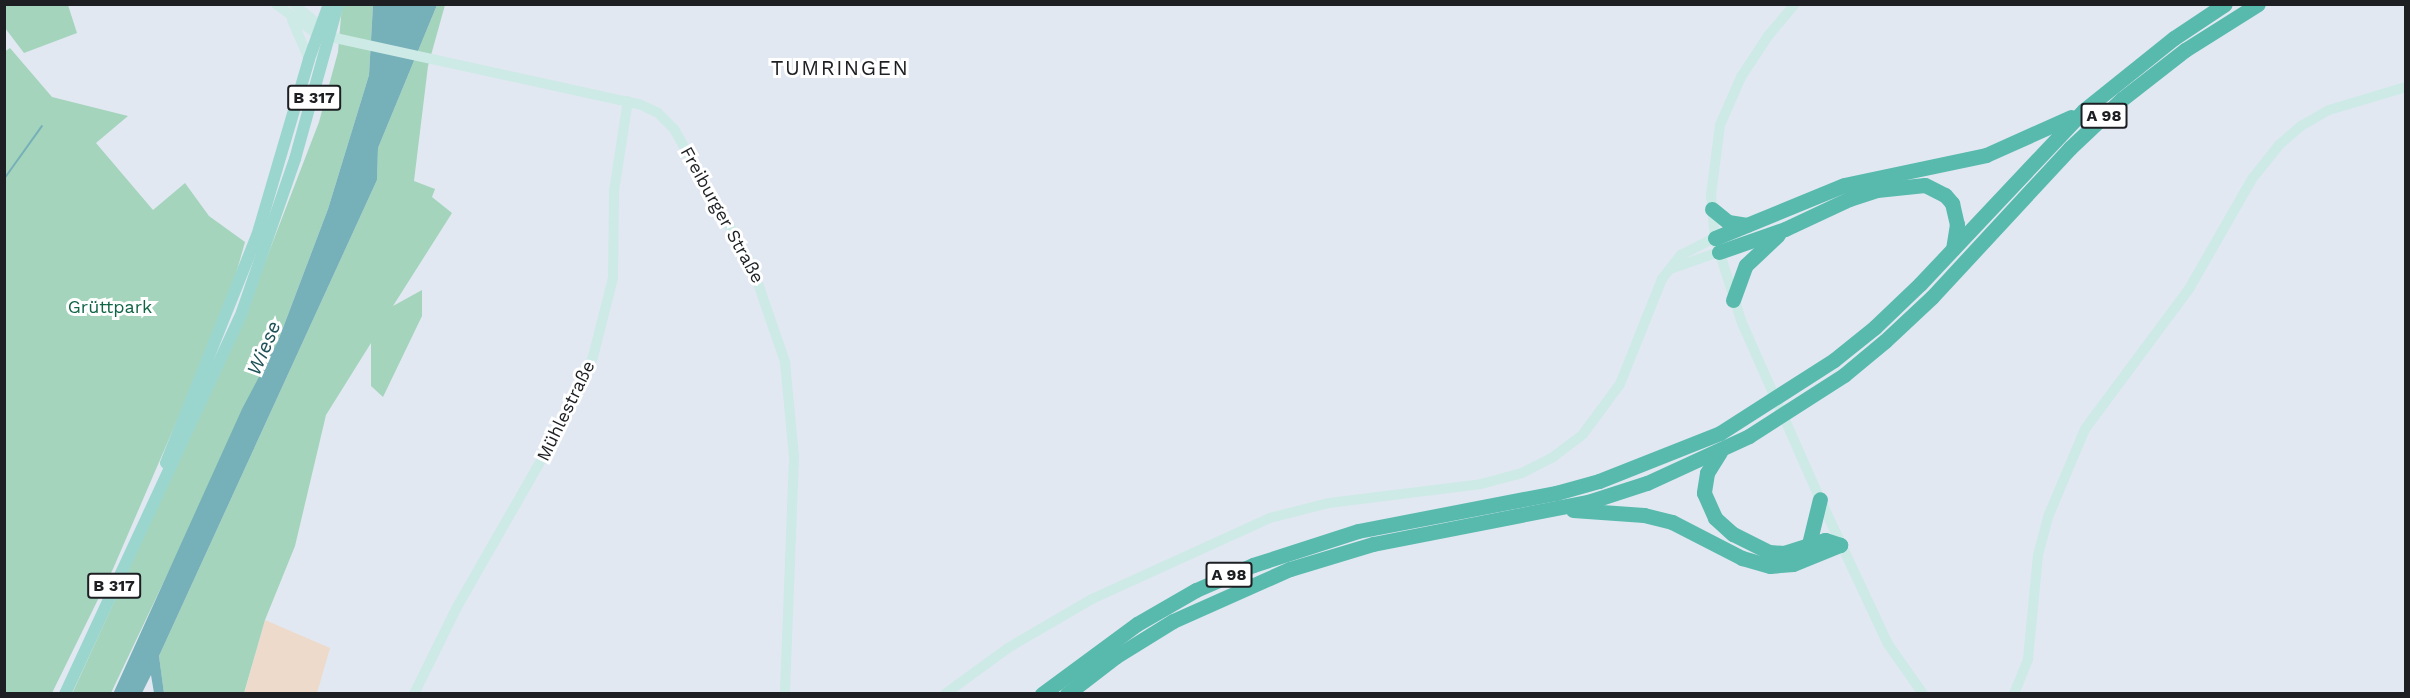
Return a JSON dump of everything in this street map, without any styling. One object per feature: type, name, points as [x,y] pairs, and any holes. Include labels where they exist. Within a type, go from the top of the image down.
[{"type":"highway","name":"A 98","points":[[1042,693],[1137,624],[1196,590],[1252,565],[1358,531],[1556,493],[1599,481],[1720,433],[1834,360],[1890,313],[2084,110],[2174,38],[2225,4]]},
{"type":"highway","name":"A 98","points":[[1067,693],[1115,657],[1173,621],[1290,569],[1373,544],[1562,509],[1647,483],[1721,452],[1844,375],[1877,348],[1932,297],[2070,148],[2122,99],[2185,50],[2258,4]]},
{"type":"highway","points":[[1717,245],[1750,225],[1844,185],[1986,155],[2084,110]]},
{"type":"highway","points":[[1717,245],[1785,229],[1849,199],[1877,190],[1925,185],[1952,203],[1957,224],[1953,249]]},
{"type":"highway","points":[[1712,209],[1728,222],[1750,225]]},
{"type":"highway","points":[[1733,300],[1746,265],[1785,229]]},
{"type":"highway","points":[[1721,452],[1704,483],[1706,503],[1715,518],[1751,546],[1768,552],[1784,553],[1825,540],[1840,545]]},
{"type":"highway","points":[[1809,544],[1820,500]]},
{"type":"highway","points":[[1562,509],[1644,515],[1672,522],[1742,558],[1770,566],[1793,564],[1840,545]]},
{"type":"main road","name":"B 317","points":[[65,693],[162,479],[178,452],[242,312],[309,59],[329,4]]},
{"type":"main road","name":"B 317","points":[[262,233],[332,37],[338,4]]},
{"type":"street","points":[[276,4],[292,20],[309,59]]},
{"type":"street","points":[[294,4],[318,30]]},
{"type":"street","points":[[1796,4],[1759,49],[1729,100],[1715,151],[1712,209],[1717,245],[1733,300],[1840,545],[1888,644],[1923,693]]},
{"type":"street","points":[[292,20],[332,37]]},
{"type":"street","name":"Freiburger Straße","points":[[332,37],[648,107],[667,121],[690,153],[752,266],[785,362],[794,457],[785,693]]},
{"type":"street","points":[[2014,693],[2028,659],[2038,555],[2048,517],[2064,471],[2091,420],[2190,289],[2252,179],[2279,146],[2301,126],[2329,110],[2406,87]]},
{"type":"street","name":"Mühlestraße","points":[[414,693],[457,607],[562,424],[593,357],[613,278],[614,191],[628,101]]},
{"type":"street","points":[[945,693],[989,660],[1092,599],[1270,518],[1329,503],[1481,484],[1522,473],[1553,458],[1590,426],[1620,384],[1655,292],[1669,269],[1695,245],[1717,245]]},
{"type":"shaded area","points":[[265,620],[330,648],[317,693],[244,694]]},
{"type":"green space","points":[[5,4],[68,5],[77,33],[24,53],[5,28]]},
{"type":"green space","points":[[342,5],[373,5],[369,75],[328,209],[278,341],[111,693],[72,694],[242,322],[319,122],[338,52]]},
{"type":"green space","points":[[437,5],[445,5],[428,66],[414,181],[435,189],[432,197],[452,213],[393,306],[422,290],[422,316],[383,397],[371,386],[371,343],[326,415],[295,546],[265,620],[244,693],[164,693],[159,656],[377,180],[378,148]]},
{"type":"green space","name":"Grüttpark","points":[[10,48],[52,97],[128,116],[96,143],[153,210],[185,183],[209,216],[245,242],[228,302],[113,569],[52,693],[5,693],[4,52]]},
{"type":"water","points":[[373,5],[437,5],[378,148],[377,180],[159,656],[164,693],[154,693],[151,675],[142,693],[113,694],[242,409],[278,341],[328,209],[369,75]]},
{"type":"waterway","points":[[4,179],[42,126]]},
{"type":"district","name":"TUMRINGEN","points":[[840,68]]},
{"type":"water label","name":"Wiese","points":[[264,348]]}]
